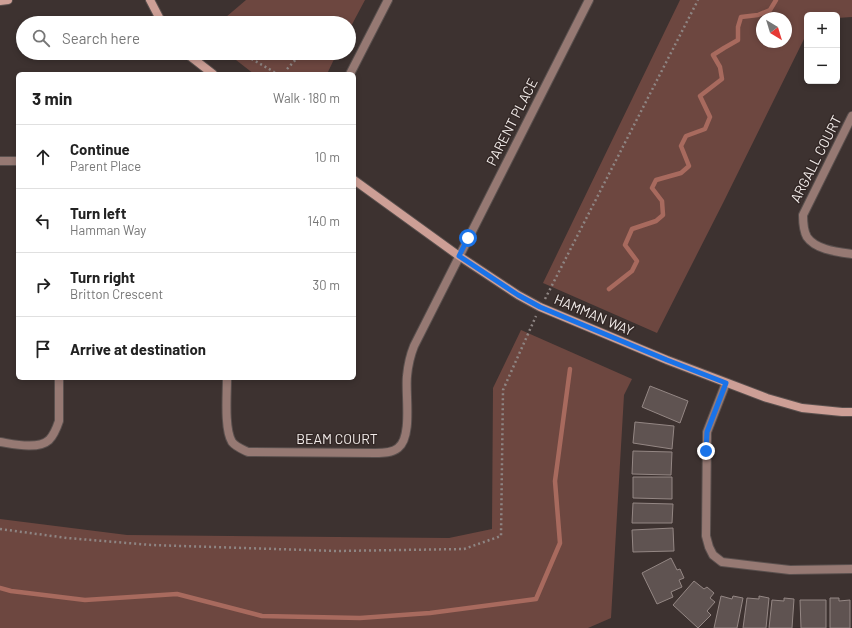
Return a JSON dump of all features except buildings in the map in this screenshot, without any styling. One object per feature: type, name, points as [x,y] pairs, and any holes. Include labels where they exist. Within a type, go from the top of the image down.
[{"type":"street","points":[[0,1],[8,0]]},
{"type":"street","points":[[150,0],[158,16]]},
{"type":"street","points":[[351,72],[388,0]]},
{"type":"street","name":"PARENT PLACE","points":[[459,256],[589,0]]},
{"type":"street","points":[[195,60],[210,72]]},
{"type":"street","name":"ARGALL COURT","points":[[852,116],[803,215],[803,226],[807,236],[812,242],[834,251],[852,254]]},
{"type":"street","points":[[0,160],[16,161]]},
{"type":"street","name":"HAMMAN WAY","points":[[356,181],[459,256],[518,295],[540,307],[667,360],[767,398],[802,408],[852,412]]},
{"type":"street","name":"BEAM COURT","points":[[227,380],[228,432],[232,442],[238,448],[248,452],[375,454],[388,452],[399,447],[405,438],[407,429],[408,362],[414,346],[459,256]]},
{"type":"street","points":[[0,442],[34,446],[49,440],[59,421],[59,380]]},
{"type":"street","points":[[726,383],[707,432],[706,536],[708,546],[713,555],[722,562],[749,566],[790,570],[852,570]]},
{"type":"path","points":[[0,529],[67,538],[151,545],[337,550],[464,550],[501,536],[503,390],[540,307],[698,0]]},
{"type":"path","points":[[254,60],[274,72]]},
{"type":"path","points":[[287,72],[287,69],[295,60]]},
{"type":"shaded area","points":[[246,0],[365,0],[356,17],[227,16]]},
{"type":"shaded area","points":[[680,0],[852,0],[852,17],[840,18],[840,12],[804,12],[804,39],[657,333],[543,283]]},
{"type":"shaded area","points":[[236,60],[334,60],[328,72],[251,72]]},
{"type":"shaded area","points":[[521,330],[632,379],[624,395],[611,618],[588,628],[0,628],[0,519],[127,535],[449,538],[492,529],[493,388]]},
{"type":"waterway","points":[[609,289],[632,271],[637,261],[625,245],[632,229],[656,221],[663,215],[662,201],[652,188],[656,180],[681,173],[689,166],[681,146],[686,136],[705,129],[710,117],[700,96],[722,79],[720,67],[713,55],[738,40],[738,27],[741,17],[758,15],[770,10],[776,0]]},
{"type":"waterway","points":[[0,588],[11,591],[85,600],[177,594],[262,616],[360,618],[430,613],[536,599],[560,543],[555,481],[570,369]]},
{"type":"route","points":[[468,238],[459,256],[518,295],[540,307],[726,383],[707,432],[706,451]]}]
